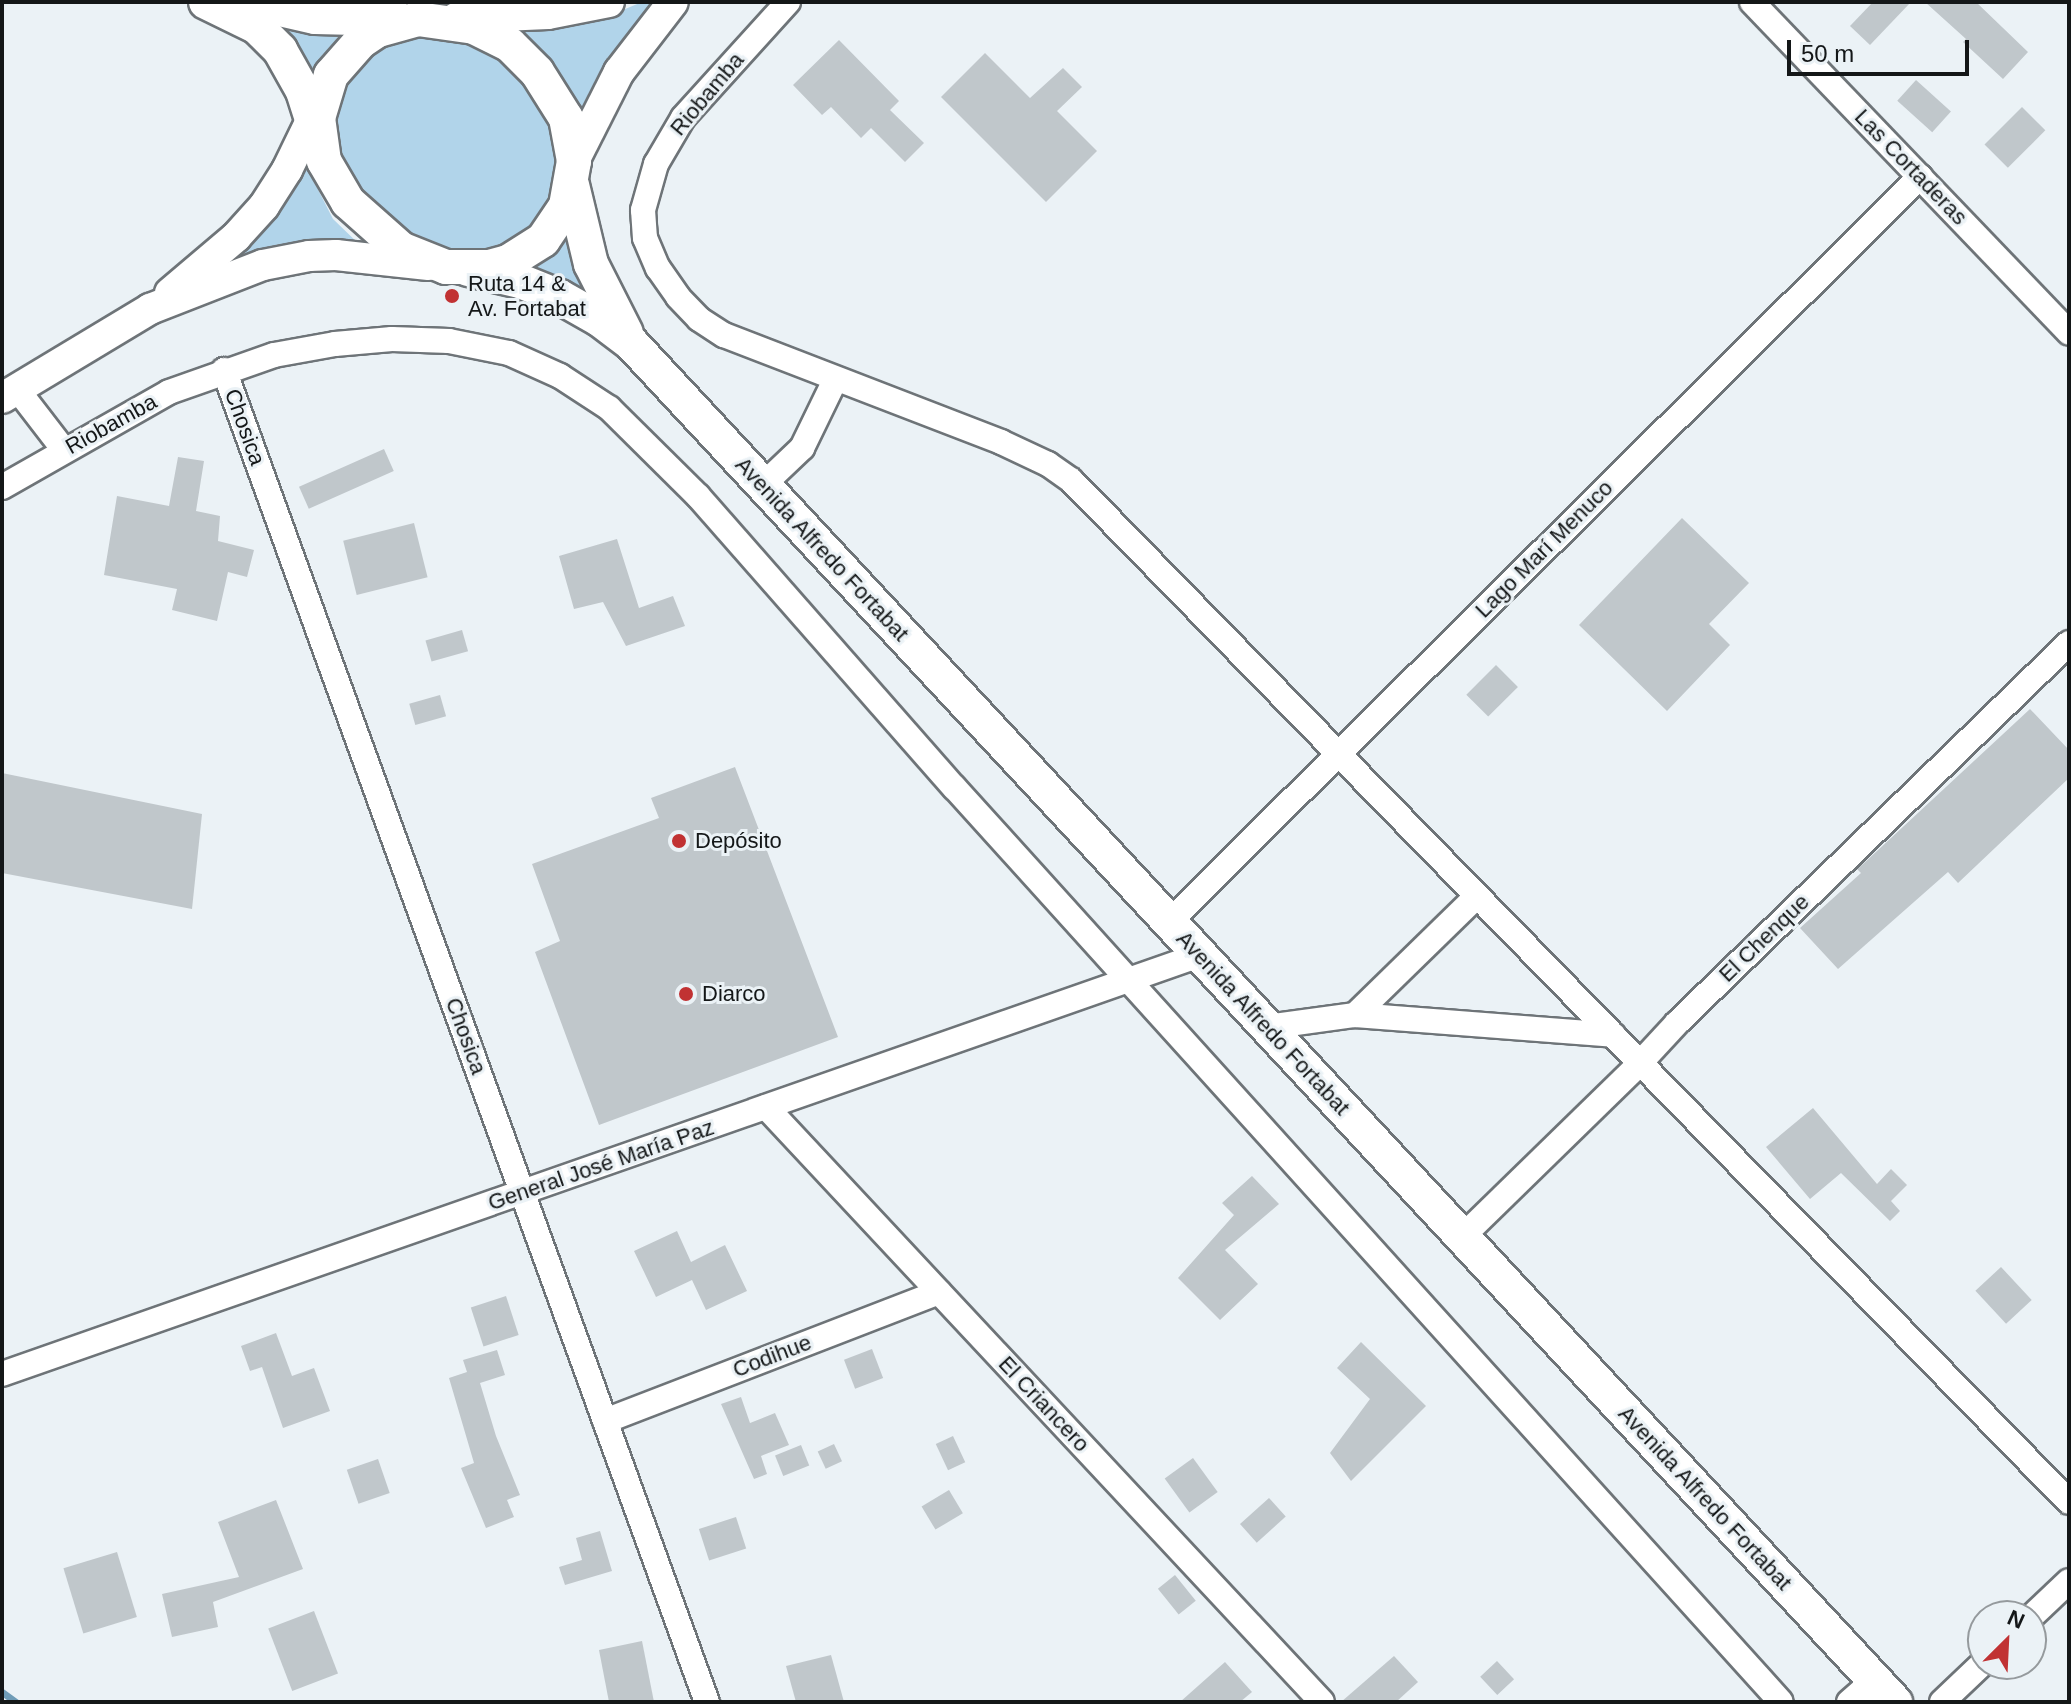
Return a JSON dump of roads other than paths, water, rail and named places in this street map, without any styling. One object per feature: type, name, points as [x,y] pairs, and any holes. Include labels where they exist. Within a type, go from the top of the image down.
[{"type":"highway","points":[[206,2],[244,19],[270,38],[296,76],[318,118],[334,182],[364,220],[401,249],[457,268],[508,262],[543,240],[566,206],[573,172],[566,118],[547,85],[525,58],[493,35],[427,19],[334,19],[249,2]]},
{"type":"highway","points":[[318,118],[331,75],[360,42],[378,30],[427,19]]},
{"type":"highway","name":"Avenida Alfredo Fortabat","points":[[573,172],[591,264],[632,344]]},
{"type":"highway","name":"Avenida Alfredo Fortabat","points":[[457,268],[520,281],[560,297],[599,319],[632,344],[1462,1237],[1873,1695]]},
{"type":"main road","points":[[427,19],[548,14],[609,2]]},
{"type":"main road","points":[[573,172],[619,72],[673,2]]},
{"type":"main road","points":[[150,309],[253,221],[318,118]]},
{"type":"main road","points":[[10,393],[150,309],[240,273],[309,256],[336,255],[457,268]]},
{"type":"street","name":"Riobamba","points":[[788,2],[701,96],[666,141],[645,199],[645,238],[658,268],[699,319],[724,335],[1013,447],[1071,480],[2069,1502]]},
{"type":"street","name":"Las Cortaderas","points":[[1752,2],[2069,333]]},
{"type":"street","name":"Lago Marí Menuco","points":[[1169,922],[1920,177]]},
{"type":"street","name":"Riobamba","points":[[2,487],[169,392],[224,370],[274,355],[335,344],[392,339],[449,341],[509,353],[560,376],[609,408],[698,496],[1128,980],[1781,1702]]},
{"type":"street","name":"Chosica","points":[[224,370],[707,1702]]},
{"type":"street","points":[[763,485],[802,448],[812,433],[835,380]]},
{"type":"street","points":[[10,393],[64,450]]},
{"type":"street","name":"El Chenque","points":[[1462,1237],[1677,1023],[2069,643]]},
{"type":"street","points":[[1355,1015],[1477,896]]},
{"type":"street","name":"General José María Paz","points":[[2,1374],[1200,955]]},
{"type":"street","points":[[1267,1027],[1355,1015],[1613,1035]]},
{"type":"street","name":"El Criancero","points":[[766,1107],[1322,1702]]},
{"type":"street","name":"Codihue","points":[[605,1421],[939,1292]]},
{"type":"street","points":[[2047,1602],[2069,1581]]},
{"type":"street","points":[[1942,1702],[1967,1678]]},
{"type":"waterway","points":[[2,1692],[16,1702]]},
{"type":"place","name":"Ruta 14 & Av. Fortabat","points":[[452,296]]},
{"type":"place","name":"Depósito","points":[[679,841]]},
{"type":"place","name":"Diarco","points":[[686,994]]}]
